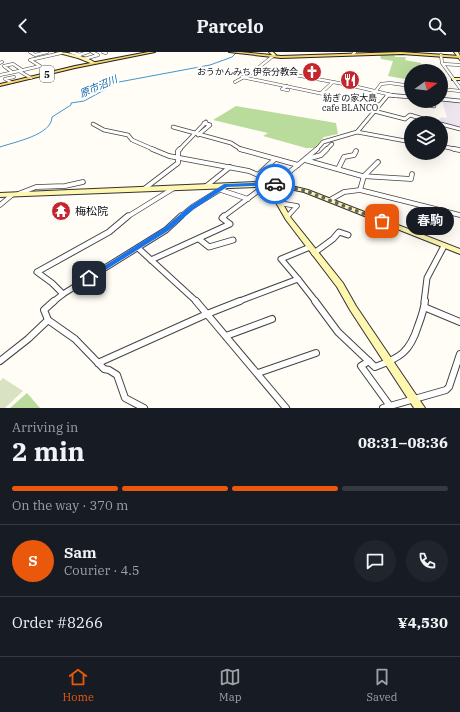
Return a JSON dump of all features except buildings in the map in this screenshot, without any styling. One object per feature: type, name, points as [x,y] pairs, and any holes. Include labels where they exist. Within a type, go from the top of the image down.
[{"type":"main road","name":"5","points":[[0,85],[94,63],[141,53],[153,52]]},
{"type":"main road","points":[[231,52],[273,56],[393,53],[459,57]]},
{"type":"street","points":[[32,52],[30,52],[35,55],[47,52]]},
{"type":"street","points":[[71,52],[94,63]]},
{"type":"street","points":[[1,73],[40,66],[30,60],[59,53],[78,56],[86,52],[93,57]]},
{"type":"street","points":[[84,59],[98,56],[92,52]]},
{"type":"street","points":[[235,82],[258,68],[273,56],[274,55],[271,52]]},
{"type":"street","points":[[456,52],[459,57]]},
{"type":"street","points":[[441,55],[443,64]]},
{"type":"street","points":[[1,73],[5,67],[4,66],[13,64],[31,78]]},
{"type":"street","points":[[448,64],[460,65]]},
{"type":"street","points":[[5,67],[20,80]]},
{"type":"street","points":[[258,68],[376,90],[388,95],[404,96]]},
{"type":"street","points":[[448,72],[460,90]]},
{"type":"street","points":[[11,82],[5,78],[14,76]]},
{"type":"street","points":[[242,77],[379,104]]},
{"type":"street","points":[[453,79],[460,79]]},
{"type":"street","points":[[321,93],[333,82]]},
{"type":"street","points":[[367,102],[381,84],[390,83],[404,85]]},
{"type":"street","points":[[286,86],[282,89],[288,90]]},
{"type":"street","points":[[448,89],[460,90]]},
{"type":"street","points":[[357,132],[388,95]]},
{"type":"street","points":[[448,100],[460,101]]},
{"type":"street","points":[[374,111],[404,119]]},
{"type":"street","points":[[144,189],[170,170],[178,162],[178,151],[205,122],[210,125],[198,135]]},
{"type":"street","points":[[179,123],[173,127],[231,143],[244,151],[298,165]]},
{"type":"street","points":[[93,124],[104,130],[128,135],[132,140],[170,156],[259,174],[276,183],[299,188],[460,252]]},
{"type":"street","points":[[448,126],[460,130]]},
{"type":"street","points":[[2,194],[260,186],[276,183],[305,160],[323,142],[357,132],[404,141]]},
{"type":"street","points":[[305,160],[321,155],[332,144]]},
{"type":"street","points":[[448,147],[460,150]]},
{"type":"street","points":[[338,170],[344,157],[354,155],[356,151]]},
{"type":"street","points":[[259,174],[275,159]]},
{"type":"street","points":[[305,160],[364,176],[411,179],[412,174]]},
{"type":"street","points":[[360,190],[364,176],[378,162]]},
{"type":"street","points":[[205,187],[230,168]]},
{"type":"street","points":[[0,205],[15,194],[36,186],[65,186],[83,182]]},
{"type":"street","points":[[151,260],[200,239],[230,224],[222,218],[248,199],[260,186]]},
{"type":"street","points":[[260,186],[280,202],[297,206],[287,217]]},
{"type":"street","points":[[63,294],[52,283],[37,272],[109,232],[132,213],[174,188]]},
{"type":"street","points":[[223,188],[248,199]]},
{"type":"street","points":[[144,408],[125,398],[116,372],[111,369],[104,369],[75,339],[48,320],[44,310],[63,294],[166,230],[200,202],[223,188]]},
{"type":"street","points":[[330,200],[336,194],[360,190],[460,215]]},
{"type":"street","points":[[280,202],[287,217],[345,292],[353,308],[417,404]]},
{"type":"street","points":[[348,235],[339,232],[333,239],[312,250],[282,258],[338,332],[375,367],[389,362],[407,350],[413,341],[424,308],[427,278],[444,246]]},
{"type":"street","points":[[200,239],[209,247],[233,240]]},
{"type":"street","points":[[138,248],[196,301],[286,408]]},
{"type":"street","points":[[98,362],[206,314],[298,279]]},
{"type":"street","points":[[424,308],[460,322]]},
{"type":"street","points":[[226,336],[272,319]]},
{"type":"street","points":[[0,361],[28,339],[48,320]]},
{"type":"street","points":[[258,373],[316,353]]},
{"type":"street","points":[[369,361],[361,366],[387,407],[417,404],[446,390],[449,387],[460,354]]},
{"type":"shaded area","points":[[448,101],[460,102],[460,128],[448,125],[448,116],[446,116],[444,108],[448,108]]},
{"type":"green space","points":[[380,54],[395,54],[395,57],[406,57],[405,60],[421,64],[404,64],[404,79],[388,76],[393,61],[381,59]]},
{"type":"green space","points":[[236,106],[336,123],[338,134],[324,137],[314,148],[306,148],[263,136],[268,133],[213,120]]},
{"type":"green space","points":[[3,378],[23,391],[5,408],[0,408],[0,381]]},
{"type":"green space","points":[[27,393],[40,408],[10,408]]},
{"type":"waterway","name":"原市沼川","points":[[0,147],[39,133],[46,129],[52,117],[71,105],[71,103],[84,101],[119,82],[210,65],[232,57],[237,52]]},
{"type":"way so far","points":[[275,184],[299,188],[382,221]]},
{"type":"place","name":"おうかんみち 伊奈分教会","points":[[312,72]]},
{"type":"place","name":"紡ぎの家大島 cafe BLANCO","points":[[350,80]]},
{"type":"place","name":"梅松院","points":[[61,211]]},
{"type":"place","name":"春駒","points":[[382,221]]},
{"type":"route","points":[[89,278],[114,261],[166,230],[200,202],[226,186],[275,184]]}]
